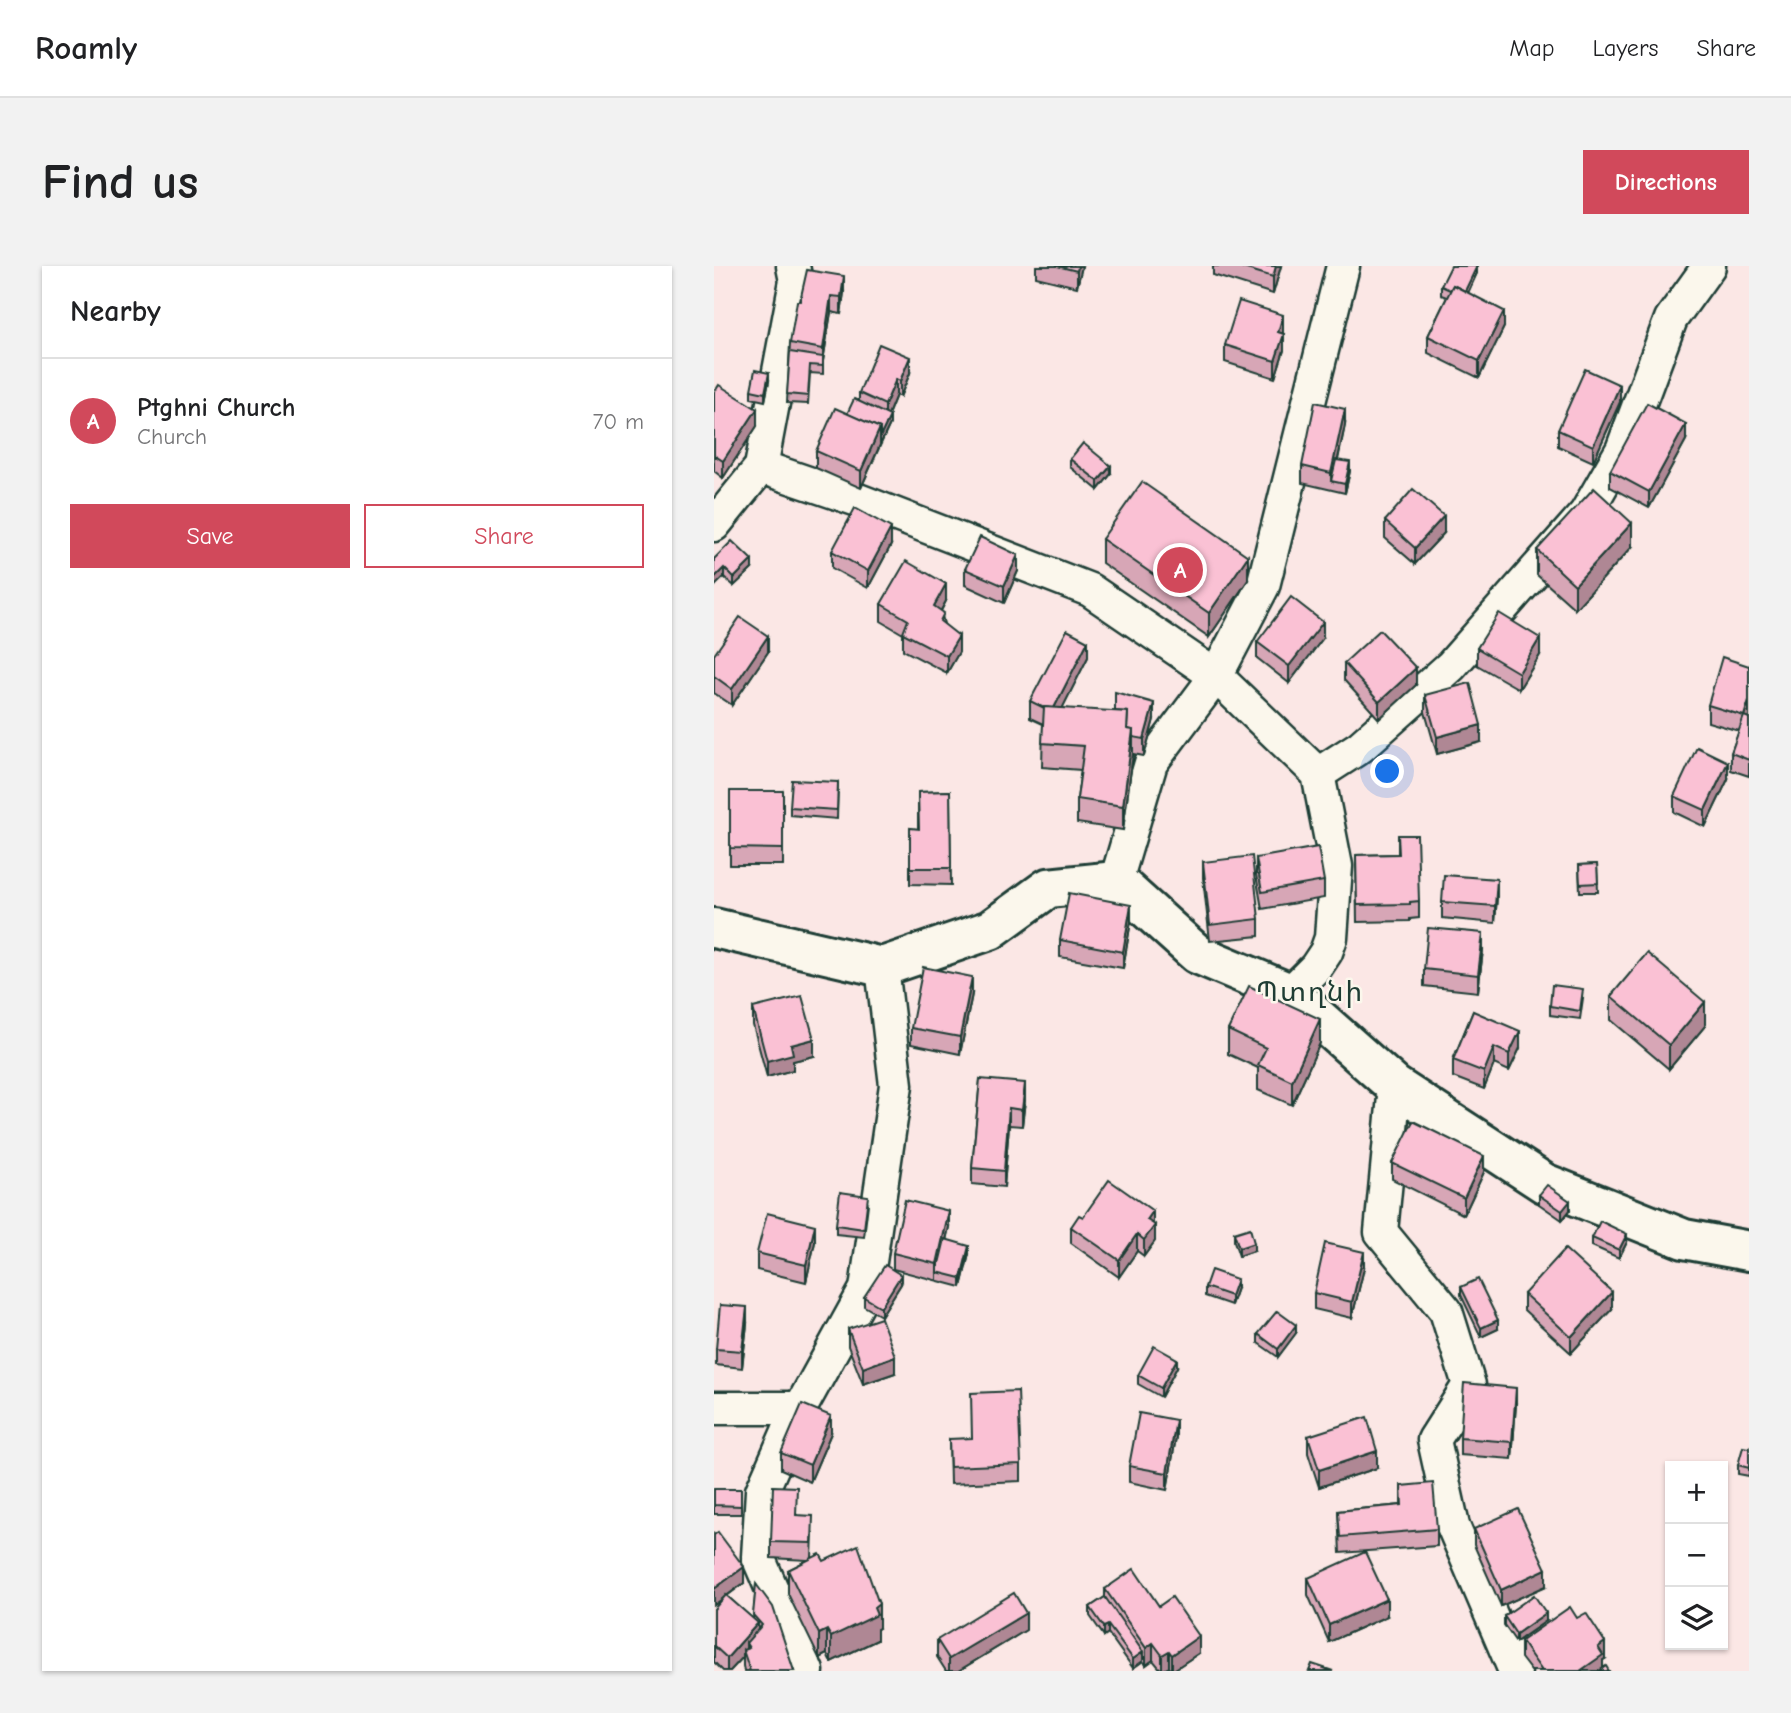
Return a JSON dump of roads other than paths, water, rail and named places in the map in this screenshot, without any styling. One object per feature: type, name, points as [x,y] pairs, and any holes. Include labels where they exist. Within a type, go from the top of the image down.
[{"type":"street","points":[[714,525],[761,467],[796,281],[793,266]]},
{"type":"street","points":[[1116,881],[1151,763],[1216,676],[1263,586],[1343,266]]},
{"type":"street","points":[[1318,774],[1360,747],[1451,666],[1586,513],[1622,450],[1671,319],[1709,266]]},
{"type":"street","points":[[761,467],[858,500],[1090,590],[1216,676],[1318,774],[1336,866],[1331,938],[1326,953],[1316,967],[1290,993]]},
{"type":"street","points":[[714,928],[882,967],[990,930],[1048,888],[1116,881],[1197,954],[1290,993],[1395,1086],[1544,1184],[1684,1239],[1749,1251]]},
{"type":"street","points":[[807,1671],[758,1557],[762,1491],[790,1427],[866,1289],[896,1085],[882,967]]},
{"type":"street","points":[[1395,1086],[1381,1232],[1446,1311],[1469,1385],[1434,1440],[1452,1526],[1515,1671]]},
{"type":"street","points":[[714,1408],[801,1408]]},
{"type":"place","name":"Ptghni Church","points":[[1180,570]]},
{"type":"district","name":"Պտղնի","points":[[1310,991]]}]
